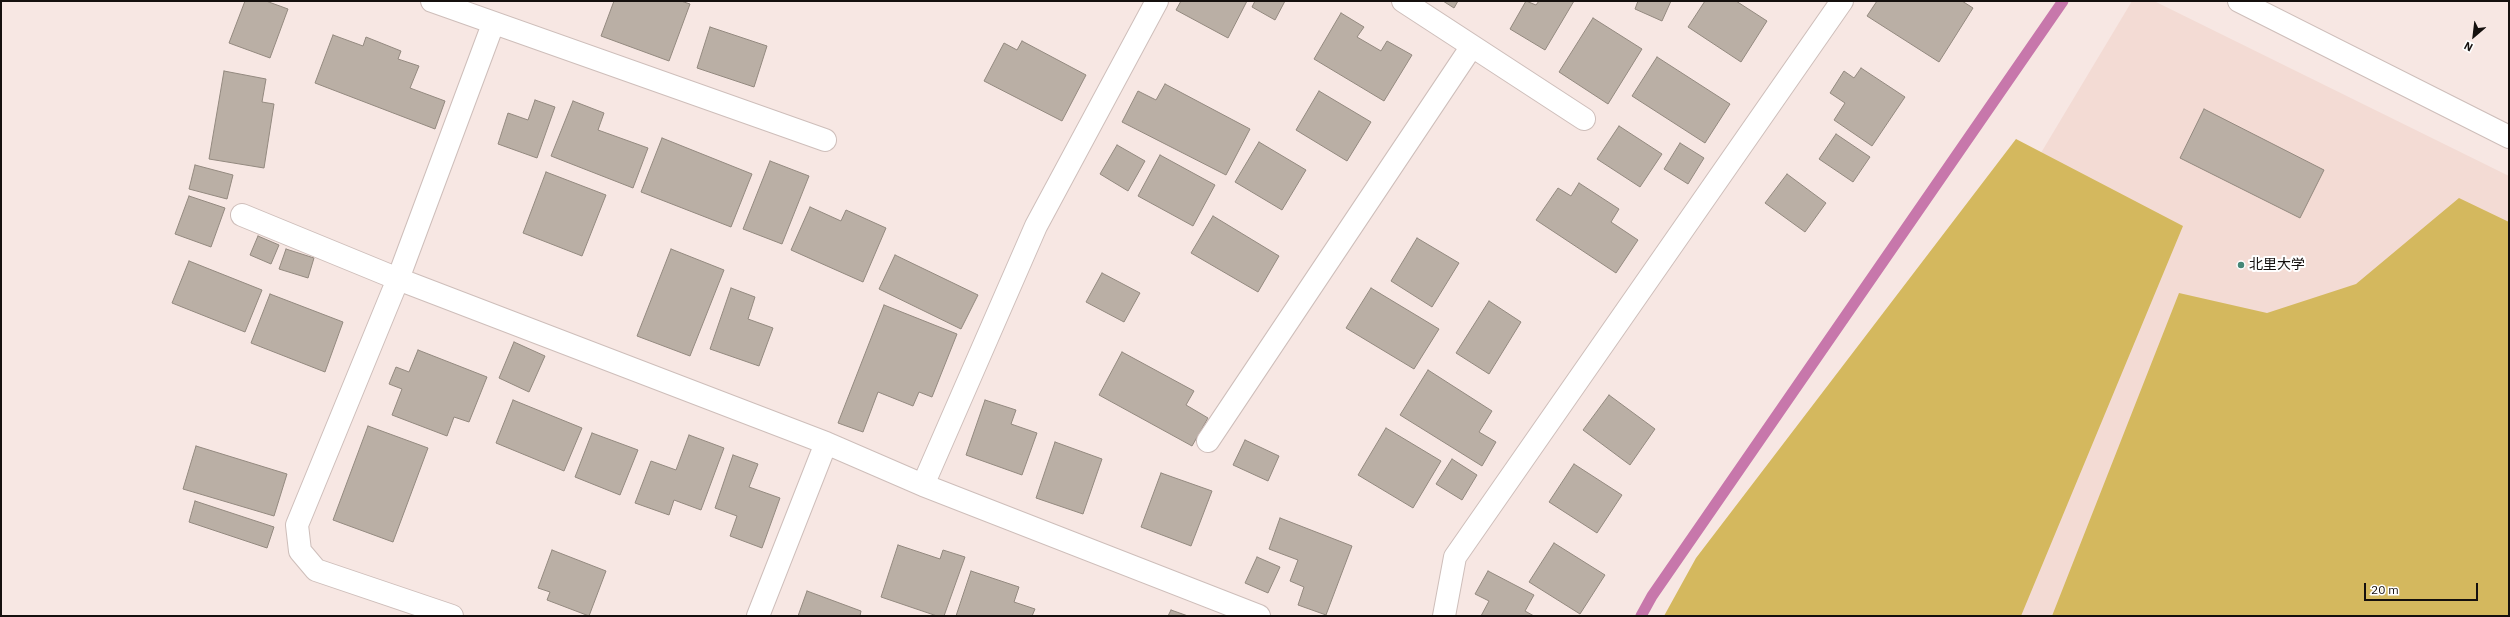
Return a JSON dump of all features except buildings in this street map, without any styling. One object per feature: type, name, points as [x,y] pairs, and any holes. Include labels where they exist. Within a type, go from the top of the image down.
[{"type":"street","points":[[432,1],[493,24],[825,140]]},
{"type":"street","points":[[923,485],[1036,226],[1157,1]]},
{"type":"street","points":[[1403,1],[1584,119]]},
{"type":"street","points":[[1444,616],[1455,557],[1842,1]]},
{"type":"street","points":[[2244,2],[2509,137]]},
{"type":"street","points":[[452,616],[316,570],[300,551],[297,526],[398,279],[493,24]]},
{"type":"street","points":[[1208,441],[1472,46]]},
{"type":"street","points":[[242,215],[398,279],[826,443],[923,485],[1259,616]]},
{"type":"street","points":[[758,616],[826,443]]},
{"type":"shaded area","name":"北里大学","points":[[2132,1],[2154,1],[2509,176],[2509,616],[1772,616],[1921,353]]},
{"type":"shaded area","points":[[2016,139],[2183,226],[2021,616],[1664,616],[1696,558]]},
{"type":"shaded area","points":[[2459,198],[2509,222],[2509,616],[2052,616],[2179,293],[2267,313],[2356,284]]},
{"type":"waterway","points":[[1641,616],[1652,596],[2063,1]]},
{"type":"place","name":"北里大学","points":[[2241,265]]}]
